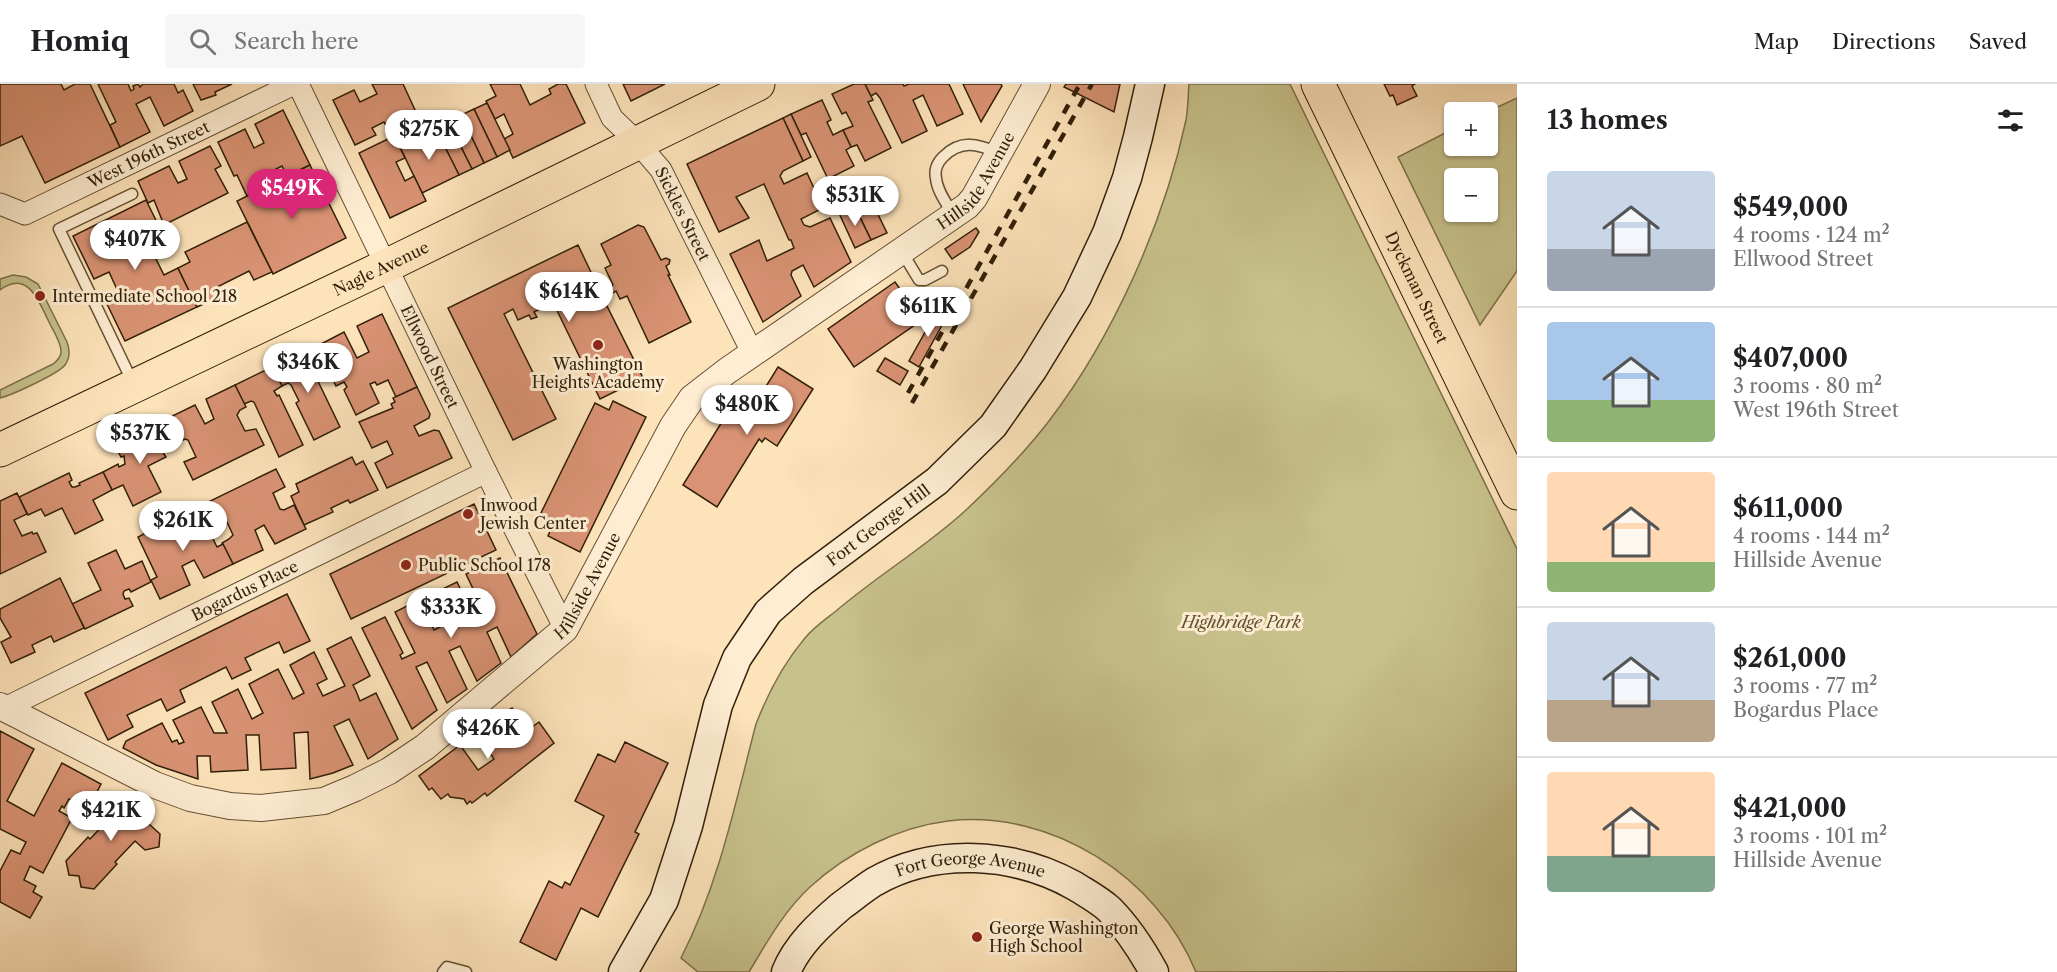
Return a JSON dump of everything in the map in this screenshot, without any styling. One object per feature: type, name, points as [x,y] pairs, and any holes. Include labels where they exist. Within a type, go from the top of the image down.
[{"type":"main road","name":"Nagle Avenue","points":[[0,450],[387,266],[758,84]]},
{"type":"main road","name":"Fort George Hill","points":[[623,972],[664,900],[688,826],[718,705],[737,658],[768,612],[803,581],[937,481],[993,426],[1034,369],[1077,297],[1107,233],[1135,148],[1150,84]]},
{"type":"main road","name":"Dyckman Street","points":[[1318,84],[1517,492]]},
{"type":"main road","name":"Fort George Avenue","points":[[786,972],[804,943],[824,921],[874,882],[924,863],[958,858],[1017,862],[1065,880],[1108,909],[1135,941],[1154,972]]},
{"type":"street","name":"West 196th Street","points":[[0,204],[25,214],[296,84]]},
{"type":"street","name":"Ellwood Street","points":[[296,84],[565,629]]},
{"type":"street","name":"Sickles Street","points":[[596,84],[612,118],[661,170],[753,354]]},
{"type":"street","name":"Hillside Avenue","points":[[2,707],[155,784],[190,798],[230,806],[261,808],[324,801],[389,771],[425,747],[565,629],[673,426],[692,398],[968,206],[1038,84]]},
{"type":"street","name":"Bogardus Place","points":[[2,707],[486,472]]},
{"type":"lane","points":[[954,216],[936,180],[935,170],[938,162],[948,152],[966,144],[981,145],[999,153]]},
{"type":"lane","points":[[132,194],[59,229],[134,386]]},
{"type":"lane","points":[[902,252],[919,280],[925,280],[942,271]]},
{"type":"lane","points":[[442,972],[447,968],[466,972]]},
{"type":"green space","name":"Highbridge Park","points":[[1189,84],[1290,84],[1517,549],[1517,972],[1196,972],[1178,938],[1155,907],[1128,879],[1096,856],[1062,838],[1025,826],[987,820],[929,824],[874,844],[840,863],[801,896],[776,927],[749,972],[698,972],[681,958],[716,873],[756,724],[777,679],[797,648],[816,627],[935,536],[988,489],[1040,433],[1072,388],[1115,316],[1150,238],[1164,199],[1186,120]]},
{"type":"green space","points":[[1517,98],[1517,271],[1480,325],[1398,157],[1444,134],[1444,156],[1498,156],[1498,107]]},
{"type":"green space","points":[[13,275],[26,277],[38,284],[67,342],[69,354],[65,365],[54,374],[0,398],[0,390],[53,364],[61,353],[57,337],[31,291],[18,283],[0,290],[0,279]]},
{"type":"building","points":[[0,84],[61,84],[64,90],[75,84],[90,84],[120,147],[45,183],[22,136],[0,146]]},
{"type":"building","points":[[98,84],[128,84],[131,91],[134,89],[133,86],[138,84],[140,87],[143,84],[174,84],[178,93],[183,90],[193,111],[164,126],[150,97],[136,104],[150,132],[120,147],[110,125],[116,122]]},
{"type":"building","points":[[193,84],[232,84],[215,92],[216,95],[201,100]]},
{"type":"building","points":[[372,84],[403,84],[415,110],[372,128],[376,135],[355,145],[333,100],[354,90],[360,102],[377,94]]},
{"type":"building","points":[[490,84],[520,84],[530,105],[551,94],[549,89],[558,84],[566,84],[585,123],[513,158],[504,139],[513,134],[504,114],[495,119],[486,101],[496,96]]},
{"type":"building","points":[[623,84],[665,84],[631,101]]},
{"type":"building","points":[[854,84],[865,84],[873,100],[868,102],[891,148],[865,161],[857,145],[851,147],[843,130],[853,126],[846,112],[842,114],[832,94]]},
{"type":"building","points":[[865,84],[903,84],[904,86],[949,84],[963,114],[937,126],[923,95],[913,100],[927,131],[902,143],[880,98],[876,93],[871,96]]},
{"type":"building","points":[[963,84],[1001,84],[1002,86],[981,122]]},
{"type":"building","points":[[1066,84],[1120,84],[1114,112],[1064,87]]},
{"type":"building","points":[[1384,84],[1415,84],[1412,86],[1417,96],[1397,105],[1393,95],[1390,96]]},
{"type":"building","points":[[822,100],[831,120],[827,122],[833,135],[843,130],[851,147],[846,150],[854,166],[828,179],[806,133],[801,135],[791,114]]},
{"type":"building","points":[[487,103],[510,150],[497,157],[474,109]]},
{"type":"building","points":[[474,109],[497,157],[484,163],[461,115]]},
{"type":"building","points":[[283,110],[310,165],[287,176],[282,166],[264,175],[268,185],[247,196],[237,175],[234,176],[218,142],[245,129],[254,148],[264,143],[255,124]]},
{"type":"building","points":[[791,114],[811,157],[803,161],[783,118]]},
{"type":"building","points":[[461,115],[484,163],[472,169],[448,121]]},
{"type":"building","points":[[783,118],[803,161],[783,171],[780,176],[784,184],[807,173],[823,208],[801,219],[804,225],[810,227],[830,218],[851,262],[814,287],[803,265],[792,271],[791,275],[801,296],[763,322],[730,254],[759,240],[767,261],[794,248],[791,240],[789,240],[764,184],[736,197],[749,218],[719,232],[687,164]]},
{"type":"building","points":[[448,121],[472,169],[459,175],[435,128]]},
{"type":"building","points":[[436,129],[459,175],[422,193],[400,147]]},
{"type":"building","points":[[394,136],[405,158],[396,162],[405,181],[414,176],[426,201],[390,218],[359,153]]},
{"type":"building","points":[[210,146],[221,166],[215,169],[228,193],[164,225],[154,200],[148,203],[138,181],[169,166],[178,183],[187,179],[179,161]]},
{"type":"building","points":[[310,165],[346,238],[273,274],[237,201]]},
{"type":"building","points":[[870,198],[887,233],[871,240],[854,205]]},
{"type":"building","points":[[146,200],[166,241],[151,249],[164,275],[178,268],[197,307],[125,341],[106,302],[120,296],[109,272],[94,279],[73,236]]},
{"type":"building","points":[[854,205],[871,240],[855,248],[839,213]]},
{"type":"building","points":[[247,222],[272,272],[254,280],[249,271],[213,289],[217,298],[197,307],[178,268],[190,262],[185,252]]},
{"type":"building","points":[[638,225],[644,227],[661,260],[666,258],[670,260],[666,266],[670,275],[668,275],[691,322],[649,343],[627,296],[620,299],[616,291],[603,298],[643,378],[600,399],[548,292],[539,296],[544,307],[534,312],[537,317],[531,319],[529,315],[518,320],[513,309],[504,314],[556,419],[513,440],[448,308],[578,245],[600,291],[613,285],[605,268],[611,265],[601,244]]},
{"type":"building","points":[[976,228],[979,232],[970,247],[952,259],[945,249]]},
{"type":"building","points":[[895,282],[922,320],[854,367],[828,329]]},
{"type":"building","points":[[938,309],[948,314],[919,367],[909,361]]},
{"type":"building","points":[[382,314],[417,387],[396,397],[388,380],[377,385],[375,382],[370,384],[379,403],[356,415],[344,390],[347,387],[344,382],[336,386],[317,346],[344,332],[357,358],[369,352],[357,326]]},
{"type":"building","points":[[308,350],[317,369],[310,374],[313,379],[316,377],[340,427],[314,440],[296,403],[299,401],[291,385],[288,383],[282,386],[272,367]]},
{"type":"building","points":[[885,358],[908,371],[900,385],[877,371]]},
{"type":"building","points":[[272,367],[282,386],[274,391],[277,396],[279,395],[303,445],[279,457],[254,402],[244,404],[235,385]]},
{"type":"building","points":[[778,367],[813,389],[777,446],[765,438],[762,442],[759,439],[717,507],[683,485],[731,407],[747,417]]},
{"type":"building","points":[[235,385],[246,407],[237,415],[245,431],[256,429],[264,445],[193,480],[184,462],[196,457],[188,440],[185,439],[175,444],[164,420],[195,405],[205,424],[214,419],[206,399]]},
{"type":"building","points":[[417,387],[430,414],[429,418],[414,426],[419,436],[434,430],[439,431],[452,458],[387,488],[375,463],[393,454],[387,441],[372,448],[359,422],[393,408],[391,404],[395,402],[393,398]]},
{"type":"building","points":[[613,401],[646,417],[580,552],[548,536],[553,524],[539,517],[595,403],[609,410]]},
{"type":"building","points":[[166,425],[175,444],[162,451],[166,457],[148,466],[161,492],[133,506],[123,485],[112,490],[103,472],[118,464],[119,467],[125,464],[124,456],[121,457],[117,449]]},
{"type":"building","points":[[352,457],[356,465],[363,461],[378,490],[350,503],[348,500],[331,508],[333,512],[304,525],[291,496],[299,492],[296,484]]},
{"type":"building","points":[[276,469],[285,487],[273,493],[280,509],[284,510],[294,505],[306,529],[275,544],[264,525],[255,530],[263,550],[233,564],[222,543],[233,535],[225,518],[220,517],[212,521],[204,504]]},
{"type":"building","points":[[103,472],[112,490],[93,500],[103,520],[75,534],[62,508],[45,516],[41,509],[28,515],[19,497],[69,473],[72,480],[69,482],[72,487],[75,487]]},
{"type":"building","points":[[17,493],[27,514],[14,520],[22,536],[32,532],[37,533],[46,552],[0,574],[0,501]]},
{"type":"building","name":"Public School 178","points":[[474,504],[496,550],[351,619],[330,574]]},
{"type":"building","points":[[198,508],[217,547],[223,544],[233,564],[204,578],[194,560],[182,566],[190,585],[160,599],[151,580],[157,577],[138,537],[155,528],[157,532],[177,522],[175,518]]},
{"type":"building","points":[[116,550],[125,569],[142,561],[151,582],[131,592],[129,589],[124,591],[125,599],[129,598],[133,606],[85,629],[72,604],[101,590],[88,563]]},
{"type":"building","points":[[500,558],[537,634],[511,657],[497,627],[487,632],[501,663],[477,681],[460,646],[449,651],[467,689],[447,703],[427,662],[416,667],[437,710],[412,729],[362,628],[385,617],[403,653],[400,655],[402,659],[415,653],[395,612],[419,600],[434,630],[444,625],[430,595],[457,582],[476,621],[486,616],[466,574]]},
{"type":"building","points":[[60,578],[84,628],[54,642],[51,636],[32,645],[35,652],[11,663],[1,642],[11,637],[0,618],[0,609]]},
{"type":"building","points":[[287,594],[310,641],[284,653],[279,642],[245,658],[251,670],[232,679],[226,667],[180,690],[185,702],[167,711],[161,699],[127,715],[133,727],[108,740],[85,693]]},
{"type":"building","points":[[351,637],[370,676],[353,685],[360,701],[376,693],[398,739],[368,759],[349,719],[334,726],[353,765],[310,779],[308,732],[294,733],[296,768],[261,770],[259,735],[246,735],[248,770],[211,772],[210,756],[197,756],[198,779],[156,765],[123,748],[126,741],[162,723],[172,742],[177,740],[179,744],[184,742],[173,720],[201,707],[214,733],[227,733],[212,702],[238,689],[252,719],[263,713],[249,684],[278,669],[293,699],[304,693],[290,665],[314,652],[327,679],[317,684],[323,696],[345,686],[327,649]]},
{"type":"building","points":[[512,708],[528,730],[539,722],[554,743],[487,796],[485,793],[472,803],[470,801],[467,804],[464,799],[450,797],[448,794],[441,799],[432,788],[429,790],[419,776],[460,745],[478,770],[494,759],[476,733]]},
{"type":"building","points":[[0,731],[34,749],[7,801],[34,816],[62,763],[101,784],[88,809],[69,799],[64,808],[62,806],[59,811],[72,818],[43,873],[30,866],[24,880],[36,886],[33,892],[42,897],[30,918],[0,902],[0,871],[11,850],[20,854],[26,842],[0,829]]},
{"type":"building","points":[[625,742],[668,763],[635,832],[639,834],[598,917],[581,908],[556,960],[520,942],[549,881],[562,888],[565,882],[570,885],[604,816],[575,801],[598,754],[615,762]]},
{"type":"building","points":[[115,793],[160,834],[159,847],[145,850],[135,841],[94,889],[81,887],[79,876],[69,875],[66,861],[110,818],[101,810],[102,796]]},
{"type":"railway","points":[[908,393],[1080,84]]},
{"type":"railway","points":[[912,403],[1092,84]]},
{"type":"place","name":"Intermediate School 218","points":[[40,296]]},
{"type":"place","name":"Washington Heights Academy","points":[[598,345]]},
{"type":"place","name":"Inwood Jewish Center","points":[[468,514]]},
{"type":"place","name":"Public School 178","points":[[406,565]]},
{"type":"place","name":"George Washington High School","points":[[977,937]]}]
